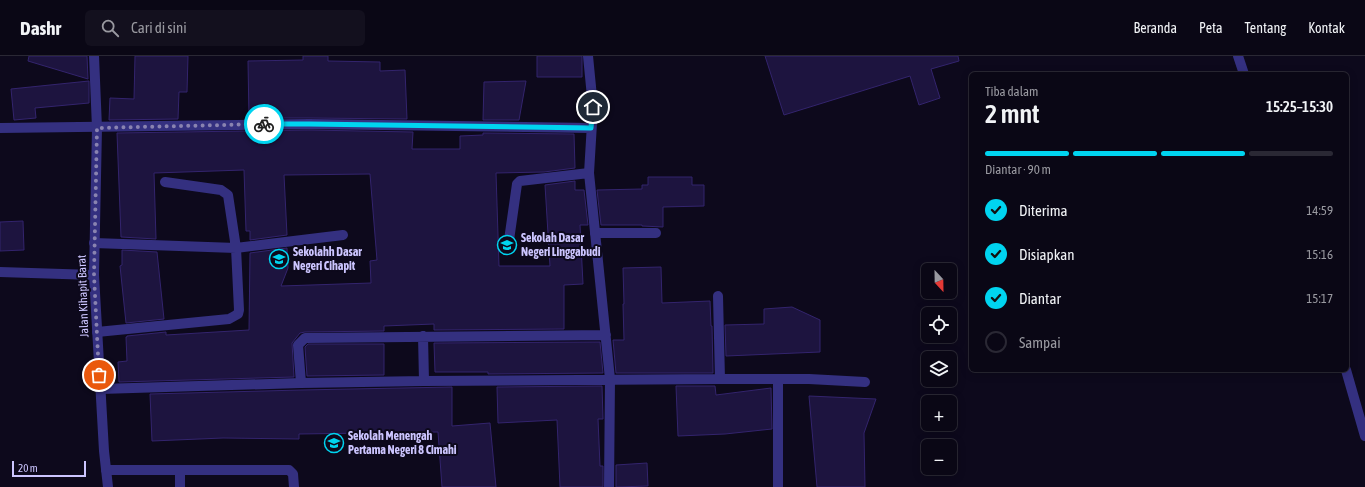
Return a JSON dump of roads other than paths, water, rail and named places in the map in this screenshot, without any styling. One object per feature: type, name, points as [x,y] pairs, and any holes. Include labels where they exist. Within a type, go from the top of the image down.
[{"type":"street","name":"Jalan Kihapit Barat","points":[[94,56],[97,128],[94,275],[100,389],[108,487]]},
{"type":"street","points":[[588,56],[593,107],[589,173],[610,379],[609,487]]},
{"type":"street","points":[[1238,56],[1243,72]]},
{"type":"street","points":[[0,128],[97,128],[309,124],[591,128]]},
{"type":"street","points":[[508,247],[516,184],[520,181],[589,173]]},
{"type":"street","points":[[97,332],[229,319],[238,314],[236,248],[228,195],[221,190],[165,182]]},
{"type":"street","points":[[595,233],[656,233]]},
{"type":"street","points":[[94,243],[236,248],[343,235]]},
{"type":"street","points":[[0,272],[94,275]]},
{"type":"street","points":[[718,296],[720,379]]},
{"type":"street","points":[[301,382],[298,345],[305,338],[606,335]]},
{"type":"street","points":[[423,336],[424,381]]},
{"type":"street","points":[[1347,372],[1365,436]]},
{"type":"street","points":[[100,389],[301,382],[610,379],[778,379],[865,382]]},
{"type":"street","points":[[778,379],[778,487]]},
{"type":"street","points":[[106,470],[289,470],[292,474],[294,487]]},
{"type":"street","points":[[180,470],[180,487]]},
{"type":"place","name":"Sekolah Dasar Negeri Linggabudi","points":[[507,245]]},
{"type":"place","name":"Sekolahh Dasar Negeri Cihapit","points":[[279,259]]},
{"type":"place","name":"Sekolah Menengah Pertama Negeri 8 Cimahi","points":[[334,443]]}]
